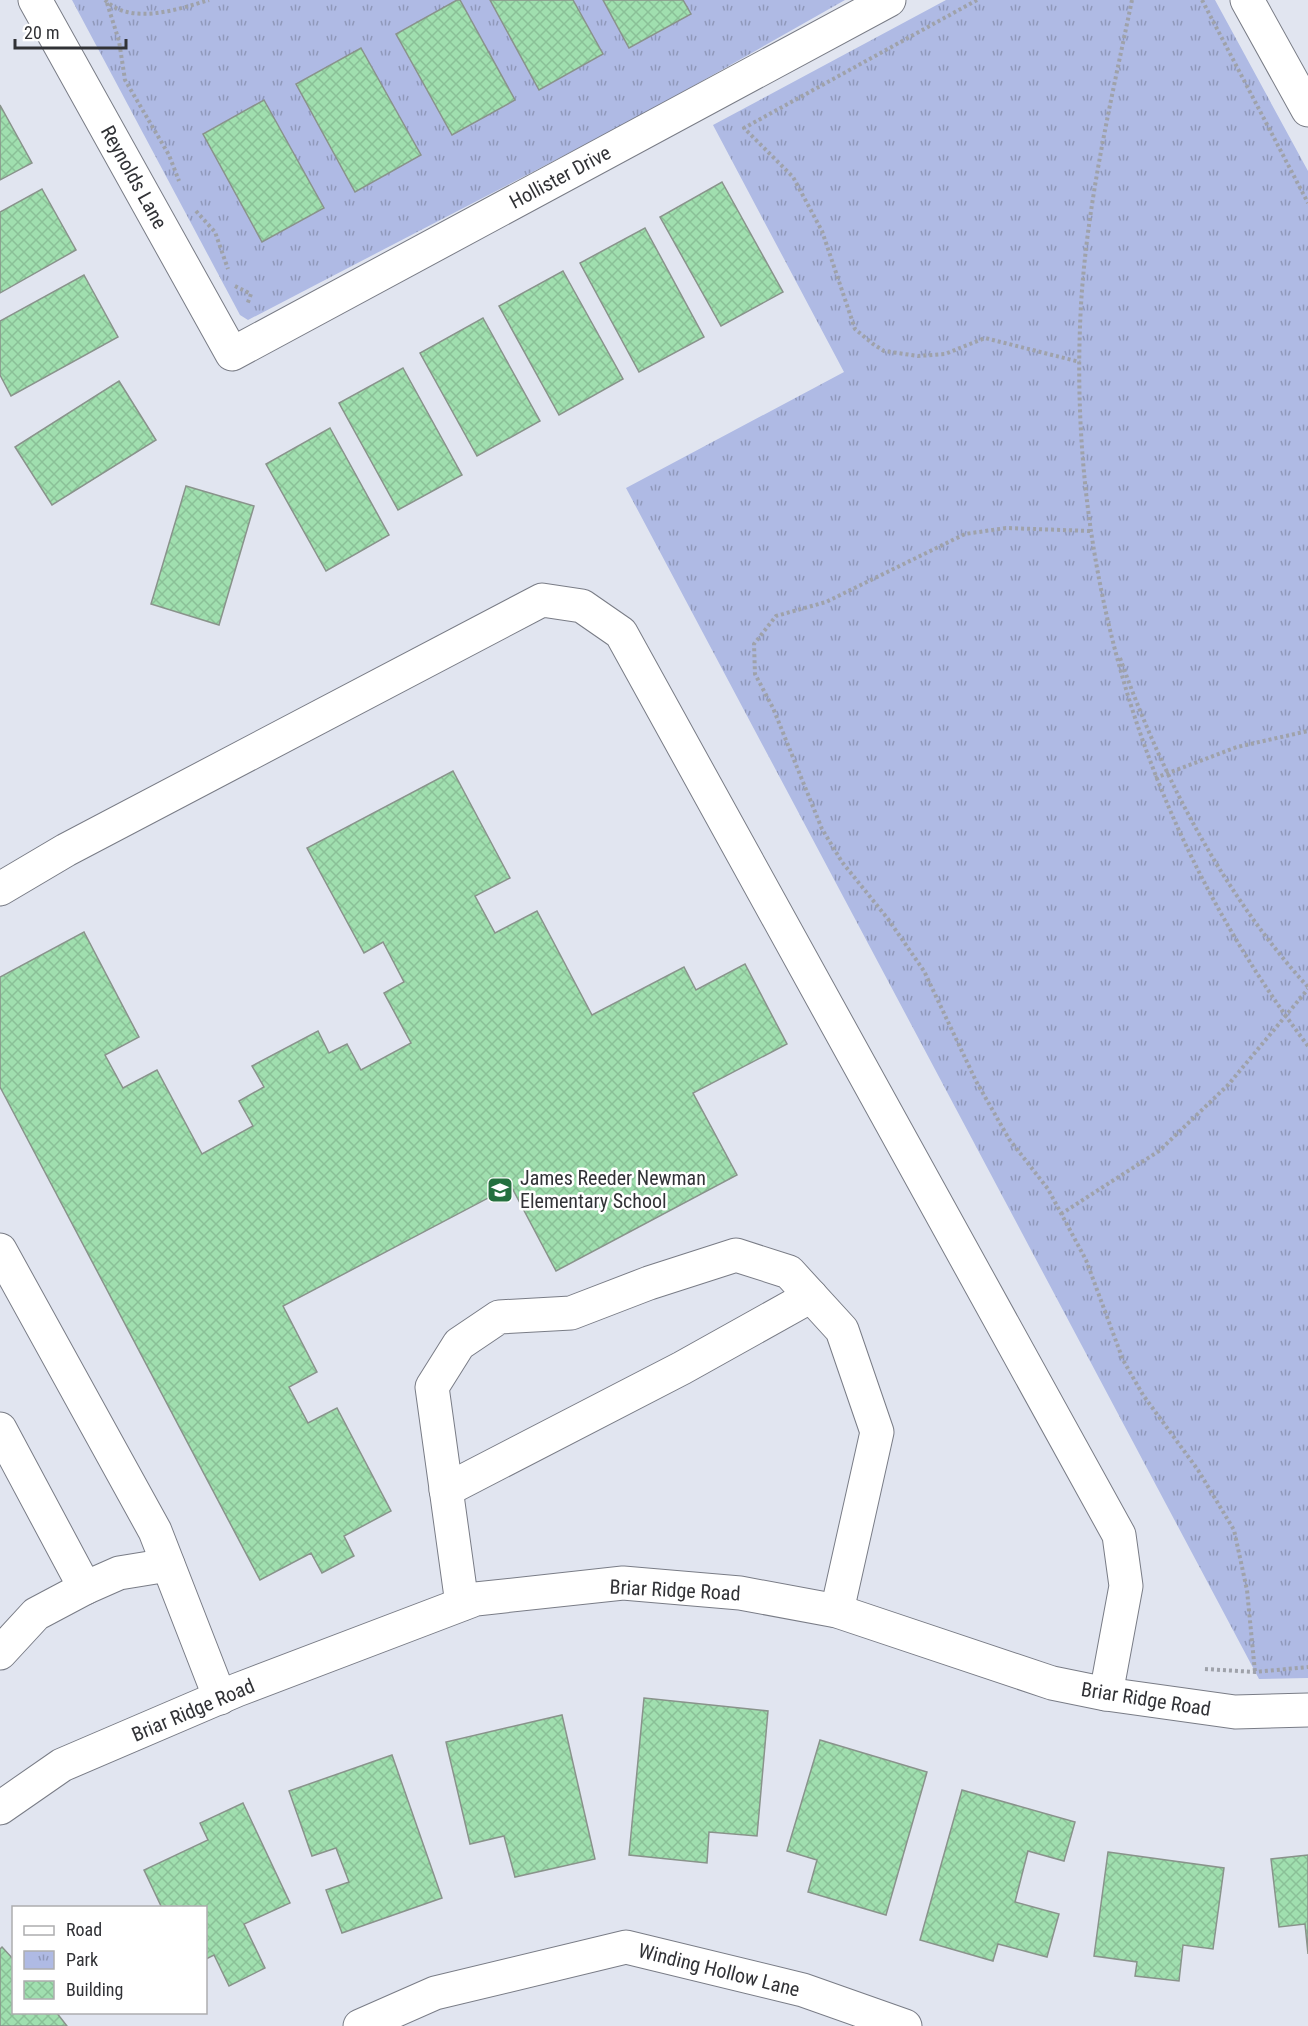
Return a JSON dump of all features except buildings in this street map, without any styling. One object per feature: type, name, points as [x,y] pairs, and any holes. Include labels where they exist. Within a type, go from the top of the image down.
[{"type":"street","name":"Reynolds Lane","points":[[35,0],[232,354]]},
{"type":"street","name":"Hollister Drive","points":[[232,354],[889,0]]},
{"type":"street","points":[[1247,0],[1308,110]]},
{"type":"street","points":[[0,889],[66,850],[542,600],[582,606],[621,633],[1119,1535],[1126,1586],[1106,1694]]},
{"type":"street","points":[[0,1250],[155,1531],[220,1698]]},
{"type":"street","points":[[462,1604],[432,1387],[459,1344],[499,1317],[571,1313],[649,1282],[736,1255],[789,1272],[842,1330],[877,1432],[837,1611]]},
{"type":"street","points":[[446,1490],[682,1368],[811,1296]]},
{"type":"street","points":[[0,1429],[85,1588]]},
{"type":"street","points":[[0,1653],[36,1614],[85,1588],[119,1573],[168,1565]]},
{"type":"street","name":"Briar Ridge Road","points":[[0,1808],[62,1765],[220,1698],[462,1604],[476,1599],[623,1583],[740,1593],[837,1611],[1052,1683],[1106,1694],[1234,1712],[1308,1710]]},
{"type":"street","name":"Winding Hollow Lane","points":[[360,2026],[435,1993],[626,1947],[803,1990],[845,2016],[905,2026]]},
{"type":"path","points":[[106,1],[133,13],[171,12],[208,0]]},
{"type":"path","points":[[977,0],[744,128],[793,177],[822,231],[855,329],[873,344],[884,351],[936,355],[945,354],[986,338],[1080,362]]},
{"type":"path","points":[[1132,0],[1092,210],[1081,304],[1079,394],[1089,531],[1111,632],[1130,703],[1155,778],[1180,837],[1242,952],[1308,1046]]},
{"type":"path","points":[[1202,0],[1308,203]]},
{"type":"path","points":[[106,1],[119,41],[125,80],[169,155],[180,184]]},
{"type":"path","points":[[194,208],[215,232],[234,286],[250,294],[232,354]]},
{"type":"path","points":[[1089,531],[1006,528],[965,534],[826,602],[777,616],[754,644],[755,674],[773,708],[822,829],[842,862],[888,919],[924,971],[976,1081],[1009,1139],[1048,1189],[1086,1260],[1123,1360],[1143,1395],[1198,1470],[1233,1530],[1247,1590],[1255,1672]]},
{"type":"path","points":[[1061,1214],[1159,1151],[1228,1085],[1308,988],[1229,882],[1168,774],[1135,701],[1111,632]]},
{"type":"path","points":[[1155,778],[1237,747],[1308,731]]},
{"type":"path","points":[[1200,1669],[1255,1672],[1308,1667]]},
{"type":"green space","points":[[72,0],[845,0],[642,115],[248,320],[240,315]]},
{"type":"green space","points":[[946,0],[1215,0],[1308,171],[1308,1678],[1259,1679],[626,488],[844,372],[713,125]]},
{"type":"place","name":"James Reeder Newman Elementary School","points":[[500,1190]]}]
